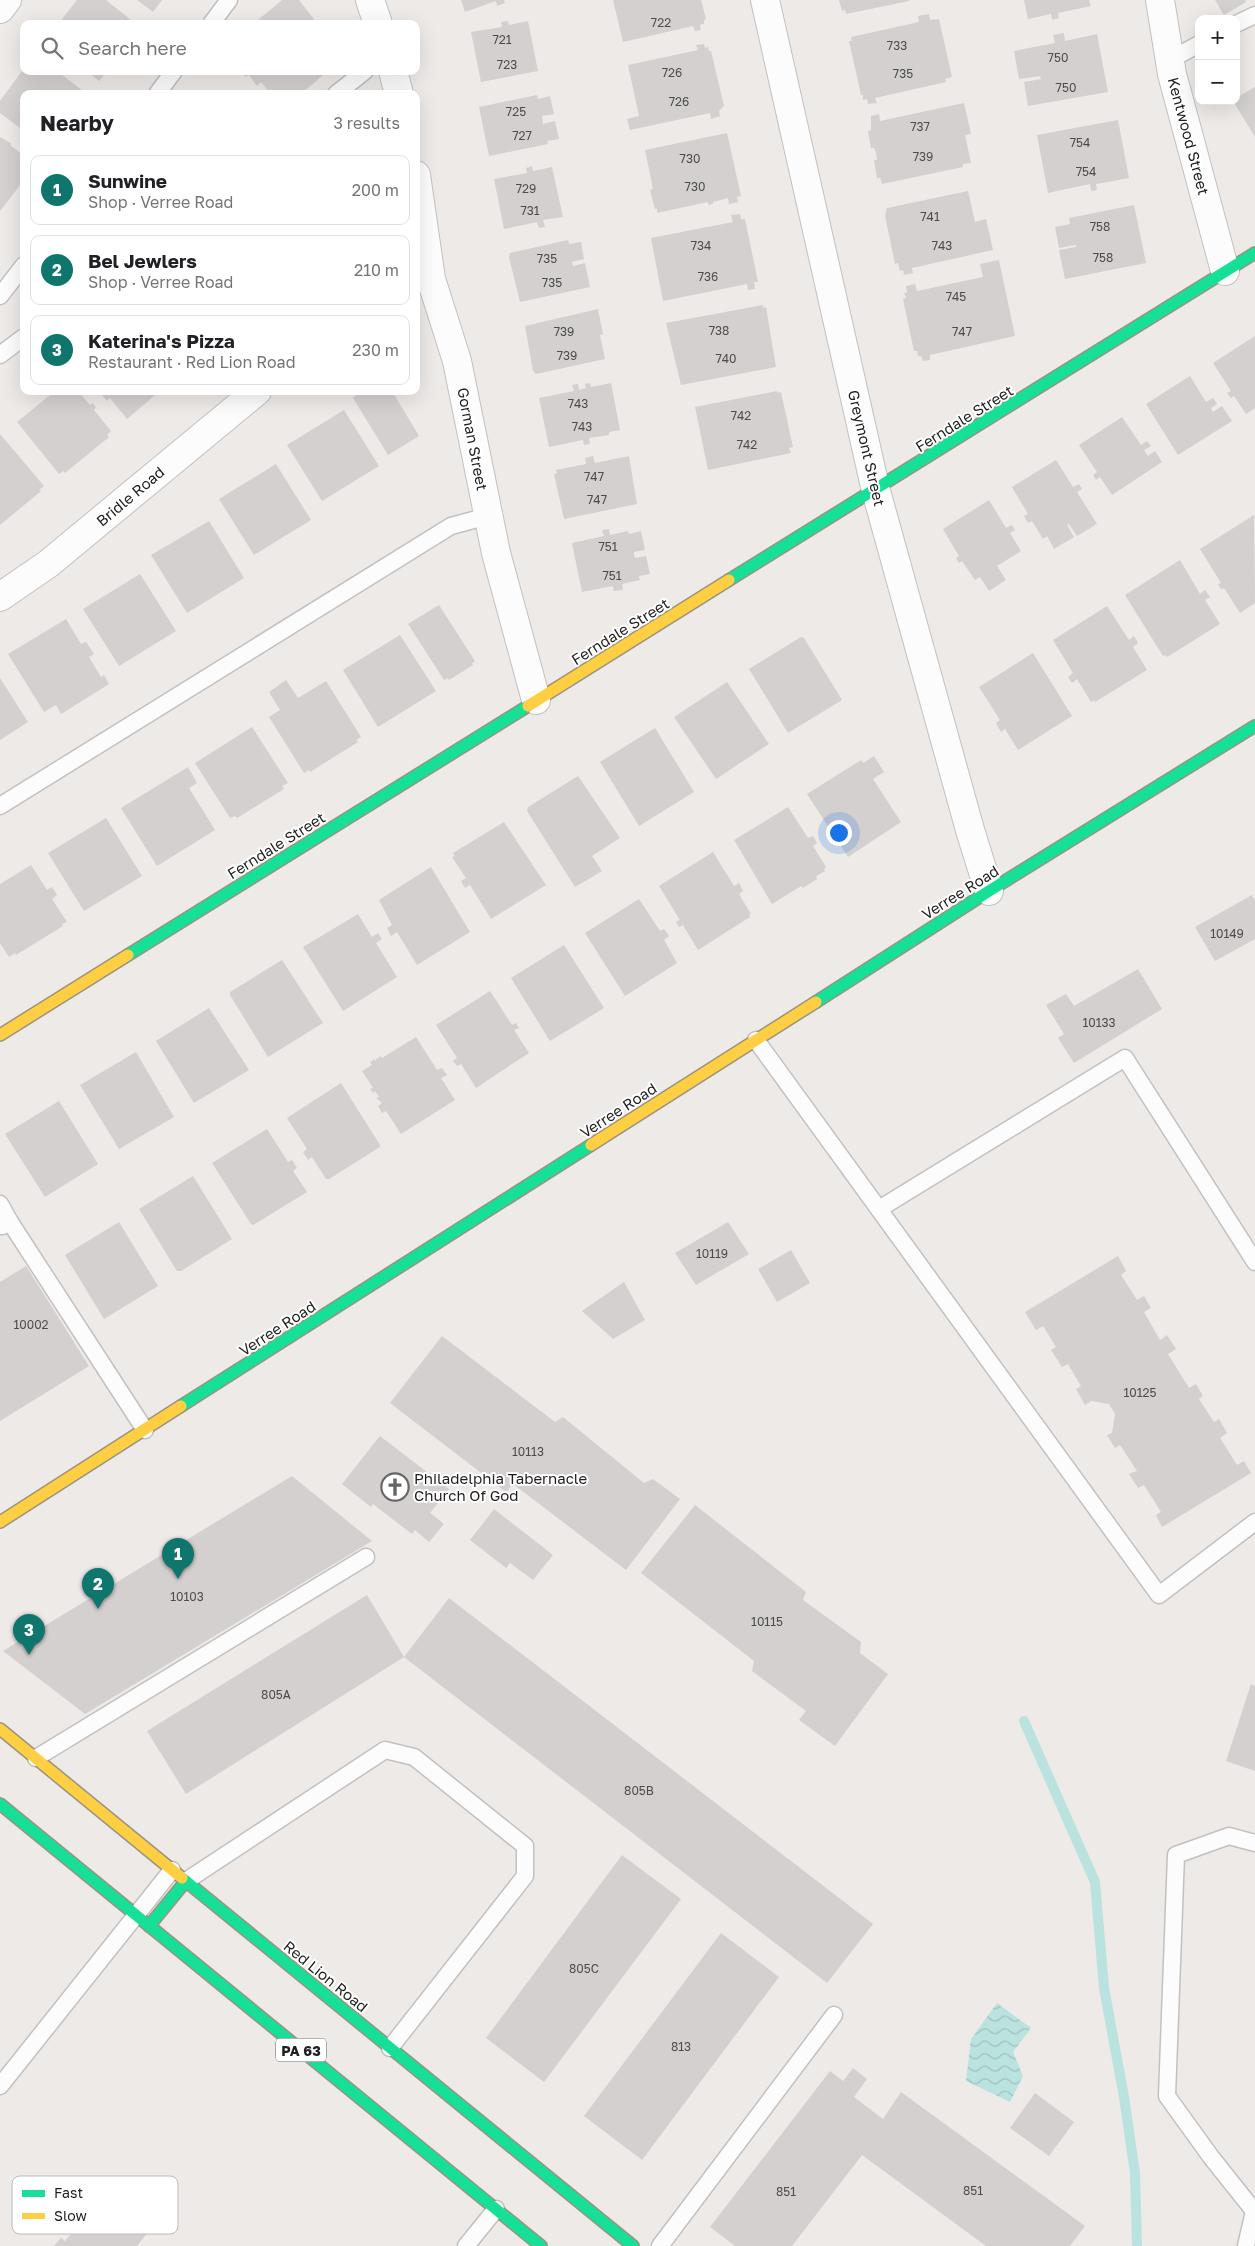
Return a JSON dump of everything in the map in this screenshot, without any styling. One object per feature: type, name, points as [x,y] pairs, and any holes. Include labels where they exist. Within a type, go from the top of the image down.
[{"type":"main road","name":"Ferndale Street","points":[[0,1035],[536,700],[876,491],[1255,253]]},
{"type":"main road","name":"Verree Road","points":[[0,1522],[989,891],[1255,726]]},
{"type":"main road","name":"Red Lion Road","points":[[0,1729],[633,2246]]},
{"type":"main road","name":"PA 63","points":[[0,1804],[541,2246]]},
{"type":"main road","points":[[149,1926],[186,1881]]},
{"type":"street","points":[[0,9],[7,0]]},
{"type":"street","points":[[370,0],[377,20]]},
{"type":"street","name":"Greymont Street","points":[[765,0],[876,491],[970,830],[989,891]]},
{"type":"street","name":"Kentwood Street","points":[[1160,0],[1172,74],[1225,271]]},
{"type":"street","points":[[395,75],[398,90]]},
{"type":"street","name":"Gorman Street","points":[[420,229],[424,282],[457,361],[496,552],[536,700]]},
{"type":"street","name":"Bridle Road","points":[[0,597],[48,564],[252,395]]},
{"type":"lane","points":[[214,20],[229,0]]},
{"type":"lane","points":[[1240,22],[1255,14]]},
{"type":"lane","points":[[1170,60],[1195,46]]},
{"type":"lane","points":[[159,90],[171,75]]},
{"type":"lane","points":[[341,90],[360,75]]},
{"type":"lane","points":[[0,296],[20,270]]},
{"type":"lane","points":[[0,355],[20,340]]},
{"type":"lane","points":[[0,806],[451,526],[488,516]]},
{"type":"lane","points":[[756,1040],[1158,1595],[1255,1522]]},
{"type":"lane","points":[[879,1209],[1125,1058],[1255,1262]]},
{"type":"lane","points":[[0,1204],[5,1224],[145,1430]]},
{"type":"lane","points":[[36,1758],[366,1557]]},
{"type":"lane","points":[[186,1881],[384,1750],[414,1757],[525,1846],[525,1876],[390,2048]]},
{"type":"lane","points":[[1246,2246],[1255,2209],[1211,2157],[1168,2096],[1176,1855],[1229,1836],[1255,1843]]},
{"type":"lane","points":[[0,2086],[172,1870]]},
{"type":"lane","points":[[660,2246],[834,2015]]},
{"type":"lane","points":[[466,2246],[496,2209]]},
{"type":"water","points":[[997,2003],[1031,2028],[1013,2052],[1023,2076],[1010,2102],[966,2081],[971,2039]]},
{"type":"building","points":[[77,0],[106,0],[131,20],[61,20]]},
{"type":"building","points":[[137,0],[162,0],[153,12]]},
{"type":"building","points":[[282,0],[299,0],[315,20],[258,20]]},
{"type":"building","points":[[461,0],[504,0],[505,3],[497,6],[496,1],[465,12]]},
{"type":"building","points":[[613,0],[701,0],[706,19],[704,24],[700,25],[701,30],[695,31],[693,26],[623,42]]},
{"type":"building","points":[[839,0],[909,1],[846,14],[845,10],[842,11]]},
{"type":"building","points":[[1024,0],[1089,0],[1091,6],[1058,13],[1059,18],[1052,20],[1051,14],[1028,19]]},
{"type":"building","points":[[1215,0],[1245,0],[1246,2],[1224,15]]},
{"type":"building","points":[[929,14],[930,20],[939,19],[952,77],[945,79],[946,82],[875,98],[877,103],[868,104],[867,99],[863,100],[863,95],[861,95],[849,41],[852,41],[851,37],[919,22],[918,16]]},
{"type":"building","points":[[508,21],[509,25],[528,21],[538,71],[481,82],[471,32],[502,27],[501,22]]},
{"type":"building","points":[[1064,33],[1065,41],[1097,34],[1108,92],[1028,106],[1024,82],[1041,79],[1040,76],[1019,79],[1014,51],[1055,43],[1053,35]]},
{"type":"building","points":[[704,44],[705,48],[708,47],[709,51],[711,51],[724,106],[719,111],[720,116],[711,119],[710,113],[630,130],[627,119],[639,116],[628,65],[698,50],[696,45]]},
{"type":"building","points":[[20,74],[62,75],[82,90],[20,90],[20,128],[0,113],[0,101]]},
{"type":"building","points":[[92,75],[104,75],[99,81]]},
{"type":"building","points":[[249,75],[323,75],[306,90],[268,90],[261,82],[257,86]]},
{"type":"building","points":[[1255,87],[1255,137],[1235,105],[1240,105],[1240,96]]},
{"type":"building","points":[[537,95],[538,99],[550,96],[554,114],[542,116],[543,124],[555,121],[559,139],[547,141],[548,144],[489,156],[479,107]]},
{"type":"building","points":[[964,103],[971,134],[965,135],[971,163],[963,164],[963,167],[882,184],[880,178],[877,178],[874,160],[877,160],[876,153],[874,148],[871,148],[868,131],[871,130],[871,116],[879,114],[880,121]]},
{"type":"building","points":[[1118,120],[1129,178],[1096,184],[1097,190],[1091,191],[1090,184],[1048,193],[1037,135]]},
{"type":"building","points":[[727,133],[741,196],[737,197],[738,202],[729,204],[728,198],[713,202],[713,204],[708,205],[708,202],[657,213],[650,190],[653,189],[645,150]]},
{"type":"building","points":[[0,137],[12,144],[10,145],[20,153],[20,185],[0,211]]},
{"type":"building","points":[[532,166],[533,171],[552,167],[563,217],[543,220],[545,227],[539,228],[537,222],[504,229],[494,179],[527,173],[526,168]]},
{"type":"building","points":[[968,191],[975,222],[986,219],[993,250],[912,268],[913,273],[904,275],[903,270],[900,271],[898,263],[895,264],[885,216],[887,208]]},
{"type":"building","points":[[1134,205],[1146,263],[1065,279],[1059,250],[1076,247],[1076,245],[1059,248],[1055,227],[1070,224],[1069,218]]},
{"type":"building","points":[[740,214],[741,219],[745,219],[758,282],[754,282],[755,289],[748,290],[747,284],[663,301],[651,238],[733,222],[731,215]]},
{"type":"building","points":[[568,240],[569,244],[581,242],[584,259],[572,262],[573,266],[585,263],[590,287],[520,302],[509,257],[510,253]]},
{"type":"building","points":[[999,260],[1015,336],[930,355],[930,360],[923,361],[921,356],[918,356],[917,351],[914,351],[903,299],[906,298],[904,293],[907,293],[906,286],[915,284],[917,291],[983,277],[980,264]]},
{"type":"building","points":[[763,305],[763,308],[766,307],[776,367],[681,385],[666,323]]},
{"type":"building","points":[[598,309],[603,334],[600,335],[605,359],[536,374],[533,371],[525,326]]},
{"type":"building","points":[[1255,336],[1255,408],[1246,414],[1234,396],[1231,398],[1227,393],[1231,391],[1213,363]]},
{"type":"building","points":[[1190,376],[1206,402],[1213,398],[1217,404],[1211,408],[1213,412],[1222,406],[1232,421],[1178,455],[1146,404]]},
{"type":"building","points":[[590,383],[591,387],[611,383],[620,430],[609,432],[609,435],[589,438],[590,444],[584,445],[583,440],[549,447],[539,398],[574,391],[572,385],[578,384],[579,390],[586,388],[585,384]]},
{"type":"building","points":[[777,391],[778,393],[781,392],[793,447],[789,448],[791,453],[708,470],[695,407]]},
{"type":"building","points":[[50,395],[81,395],[90,405],[92,403],[96,407],[94,410],[111,431],[107,435],[109,437],[65,473],[63,471],[59,474],[17,422]]},
{"type":"building","points":[[102,395],[155,395],[127,419],[110,398],[107,401]]},
{"type":"building","points":[[356,395],[394,395],[419,436],[388,455],[353,398]]},
{"type":"building","points":[[344,410],[379,466],[322,501],[287,445]]},
{"type":"building","points":[[1122,417],[1141,445],[1147,441],[1151,446],[1144,450],[1148,456],[1155,451],[1162,462],[1112,495],[1100,477],[1096,480],[1093,475],[1097,472],[1079,445]]},
{"type":"building","points":[[0,434],[44,486],[39,490],[41,491],[0,525]]},
{"type":"building","points":[[593,456],[595,463],[629,456],[637,504],[564,519],[554,474],[557,473],[556,470],[586,464],[585,458]]},
{"type":"building","points":[[1056,460],[1073,487],[1079,484],[1082,489],[1077,492],[1097,524],[1077,536],[1069,524],[1067,525],[1074,537],[1054,549],[1047,536],[1043,539],[1032,521],[1028,523],[1024,516],[1028,514],[1012,487]]},
{"type":"building","points":[[276,464],[311,520],[254,555],[219,499]]},
{"type":"building","points":[[989,500],[1006,528],[1012,525],[1015,530],[1010,533],[1021,551],[997,566],[1006,580],[989,591],[980,577],[975,580],[962,561],[959,563],[956,558],[959,556],[943,529]]},
{"type":"building","points":[[1254,515],[1255,603],[1240,613],[1224,588],[1221,589],[1218,584],[1221,583],[1200,549]]},
{"type":"building","points":[[209,521],[244,578],[187,613],[151,555]]},
{"type":"building","points":[[609,529],[610,535],[628,531],[629,534],[641,531],[645,550],[634,552],[634,555],[635,558],[646,556],[650,574],[639,576],[640,580],[622,584],[623,590],[614,591],[613,586],[582,592],[572,543],[604,536],[602,530]]},
{"type":"building","points":[[1180,560],[1200,594],[1205,590],[1210,597],[1205,600],[1220,624],[1167,657],[1163,656],[1125,595]]},
{"type":"building","points":[[140,574],[176,631],[119,666],[83,609]]},
{"type":"building","points":[[439,605],[475,661],[472,663],[473,665],[449,680],[448,678],[444,680],[408,624]]},
{"type":"building","points":[[1107,606],[1129,640],[1134,636],[1138,643],[1133,647],[1147,670],[1095,702],[1094,700],[1091,702],[1077,679],[1072,683],[1068,677],[1073,673],[1053,640]]},
{"type":"building","points":[[66,619],[81,644],[86,642],[94,654],[89,657],[101,677],[104,675],[109,684],[61,714],[56,705],[44,712],[8,654]]},
{"type":"building","points":[[400,635],[436,691],[378,727],[343,670]]},
{"type":"building","points":[[801,637],[804,638],[842,700],[788,733],[749,669]]},
{"type":"building","points":[[1033,653],[1072,716],[1018,750],[1005,729],[1001,732],[996,723],[1000,720],[979,687]]},
{"type":"building","points":[[0,678],[28,722],[0,740]]},
{"type":"building","points":[[286,680],[298,698],[326,681],[361,737],[356,740],[358,742],[310,772],[309,770],[304,773],[269,717],[280,710],[269,692]]},
{"type":"building","points":[[727,682],[769,744],[716,779],[674,717]]},
{"type":"building","points":[[252,727],[288,783],[282,786],[284,789],[237,818],[235,816],[230,818],[195,763]]},
{"type":"building","points":[[655,728],[694,792],[639,826],[600,762]]},
{"type":"building","points":[[874,756],[884,772],[873,779],[901,822],[848,857],[807,794],[861,760],[863,763]]},
{"type":"building","points":[[188,767],[197,783],[189,788],[215,830],[157,866],[121,808]]},
{"type":"building","points":[[578,776],[620,838],[592,856],[602,871],[575,887],[527,811],[528,807]]},
{"type":"building","points":[[788,807],[808,838],[813,836],[817,843],[813,846],[826,867],[825,871],[816,876],[817,879],[803,888],[801,886],[772,904],[734,840]]},
{"type":"building","points":[[106,818],[142,876],[84,911],[48,853]]},
{"type":"building","points":[[504,822],[546,885],[491,919],[470,885],[465,888],[461,881],[466,878],[452,857],[455,856],[453,853]]},
{"type":"building","points":[[713,852],[734,886],[739,883],[743,891],[739,894],[751,914],[749,915],[750,917],[698,950],[683,925],[679,927],[676,922],[680,920],[659,886]]},
{"type":"building","points":[[31,865],[47,890],[52,887],[57,895],[52,899],[67,922],[16,955],[15,953],[9,957],[0,943],[0,884]]},
{"type":"building","points":[[431,867],[470,932],[417,965],[397,932],[391,936],[387,928],[392,925],[379,900]]},
{"type":"building","points":[[1252,895],[1255,901],[1255,939],[1215,961],[1195,927]]},
{"type":"building","points":[[639,899],[660,931],[664,929],[669,936],[664,940],[677,963],[625,996],[585,933]]},
{"type":"building","points":[[358,914],[372,937],[378,933],[382,939],[376,943],[397,977],[343,1011],[303,947]]},
{"type":"building","points":[[564,945],[604,1008],[550,1041],[511,978]]},
{"type":"building","points":[[282,960],[323,1023],[268,1057],[230,995],[230,992]]},
{"type":"building","points":[[1138,969],[1162,1009],[1074,1063],[1058,1038],[1064,1034],[1046,1005],[1066,994],[1074,1006]]},
{"type":"building","points":[[490,991],[512,1025],[516,1023],[519,1028],[514,1030],[529,1053],[476,1088],[461,1064],[457,1066],[453,1061],[457,1058],[436,1025]]},
{"type":"building","points":[[209,1008],[249,1070],[194,1103],[156,1041]]},
{"type":"building","points":[[416,1037],[437,1070],[442,1068],[447,1075],[441,1078],[455,1100],[401,1134],[386,1111],[382,1113],[378,1106],[382,1103],[376,1098],[379,1097],[375,1091],[373,1093],[370,1089],[373,1088],[362,1071],[372,1065],[370,1062],[375,1059],[376,1062],[376,1059],[381,1056],[382,1058]]},
{"type":"building","points":[[136,1052],[174,1117],[119,1149],[80,1085]]},
{"type":"building","points":[[341,1083],[380,1147],[329,1179],[326,1179],[312,1157],[308,1160],[303,1152],[307,1149],[287,1118]]},
{"type":"building","points":[[59,1101],[98,1164],[45,1197],[5,1134]]},
{"type":"building","points":[[267,1129],[288,1162],[292,1160],[297,1168],[293,1171],[307,1192],[253,1225],[212,1163]]},
{"type":"building","points":[[193,1176],[232,1239],[181,1271],[177,1271],[139,1209]]},
{"type":"building","points":[[119,1222],[158,1286],[104,1319],[65,1255]]},
{"type":"building","points":[[728,1222],[749,1254],[696,1285],[675,1253]]},
{"type":"building","points":[[791,1250],[810,1283],[777,1302],[758,1269]]},
{"type":"building","points":[[1118,1256],[1126,1271],[1121,1275],[1137,1300],[1144,1296],[1151,1308],[1144,1312],[1160,1340],[1167,1335],[1176,1349],[1168,1354],[1189,1388],[1196,1384],[1203,1396],[1199,1399],[1214,1422],[1219,1419],[1227,1433],[1220,1438],[1237,1465],[1244,1461],[1251,1473],[1162,1527],[1156,1515],[1161,1512],[1144,1485],[1138,1488],[1129,1474],[1137,1471],[1120,1445],[1115,1448],[1107,1435],[1112,1433],[1115,1414],[1109,1404],[1091,1401],[1085,1405],[1076,1389],[1081,1386],[1068,1364],[1062,1367],[1051,1350],[1056,1347],[1043,1326],[1036,1330],[1025,1312]]},
{"type":"building","points":[[26,1266],[89,1366],[0,1421],[0,1282]]},
{"type":"building","points":[[624,1282],[645,1320],[613,1339],[582,1311]]},
{"type":"building","points":[[442,1336],[555,1422],[563,1417],[644,1483],[653,1479],[680,1499],[626,1570],[513,1484],[506,1492],[390,1403]]},
{"type":"building","name":"Philadelphia Tabernacle Church Of God","points":[[380,1436],[449,1489],[430,1513],[444,1524],[429,1542],[415,1530],[412,1534],[373,1504],[371,1507],[342,1484]]},
{"type":"building","points":[[292,1476],[372,1541],[85,1714],[3,1651]]},
{"type":"building","points":[[695,1505],[806,1592],[803,1600],[861,1642],[860,1653],[888,1674],[835,1746],[799,1720],[806,1711],[752,1671],[754,1661],[641,1573]]},
{"type":"building","points":[[494,1509],[553,1555],[533,1580],[510,1563],[506,1568],[470,1540]]},
{"type":"building","points":[[367,1595],[404,1657],[186,1794],[147,1731]]},
{"type":"building","points":[[449,1598],[873,1924],[827,1983],[404,1657]]},
{"type":"building","points":[[1251,1684],[1255,1686],[1255,1771],[1226,1761]]},
{"type":"building","points":[[622,1855],[681,1899],[544,2082],[486,2038]]},
{"type":"building","points":[[721,1933],[779,1977],[642,2160],[584,2116]]},
{"type":"building","points":[[853,2068],[867,2079],[854,2097],[883,2119],[901,2092],[1085,2226],[1070,2246],[986,2246],[862,2155],[792,2246],[735,2246],[710,2227],[830,2071],[843,2081]]},
{"type":"building","points":[[1035,2093],[1074,2122],[1049,2156],[1010,2128]]},
{"type":"building","points":[[71,2234],[146,2234],[137,2246],[54,2246],[61,2238],[65,2241]]},
{"type":"waterway","points":[[1024,1721],[1095,1882],[1104,1988],[1124,2097],[1135,2173],[1137,2246]]},
{"type":"traffic: fast","points":[[729,580],[1255,253]]},
{"type":"traffic: fast","points":[[128,955],[528,706]]},
{"type":"traffic: fast","points":[[816,1002],[989,891],[1255,726]]},
{"type":"traffic: fast","points":[[181,1406],[591,1145]]},
{"type":"traffic: fast","points":[[0,1804],[541,2246]]},
{"type":"traffic: fast","points":[[182,1878],[633,2246]]},
{"type":"traffic: fast","points":[[149,1926],[186,1881]]},
{"type":"traffic: slow","points":[[528,706],[729,580]]},
{"type":"traffic: slow","points":[[0,1035],[128,955]]},
{"type":"traffic: slow","points":[[591,1145],[816,1002]]},
{"type":"traffic: slow","points":[[0,1522],[181,1406]]},
{"type":"traffic: slow","points":[[0,1729],[182,1878]]},
{"type":"place","name":"Philadelphia Tabernacle Church Of God","points":[[395,1487]]},
{"type":"place","name":"Sunwine","points":[[178,1579]]},
{"type":"place","name":"Bel Jewlers","points":[[98,1609]]},
{"type":"place","name":"Katerina's Pizza","points":[[29,1655]]}]
